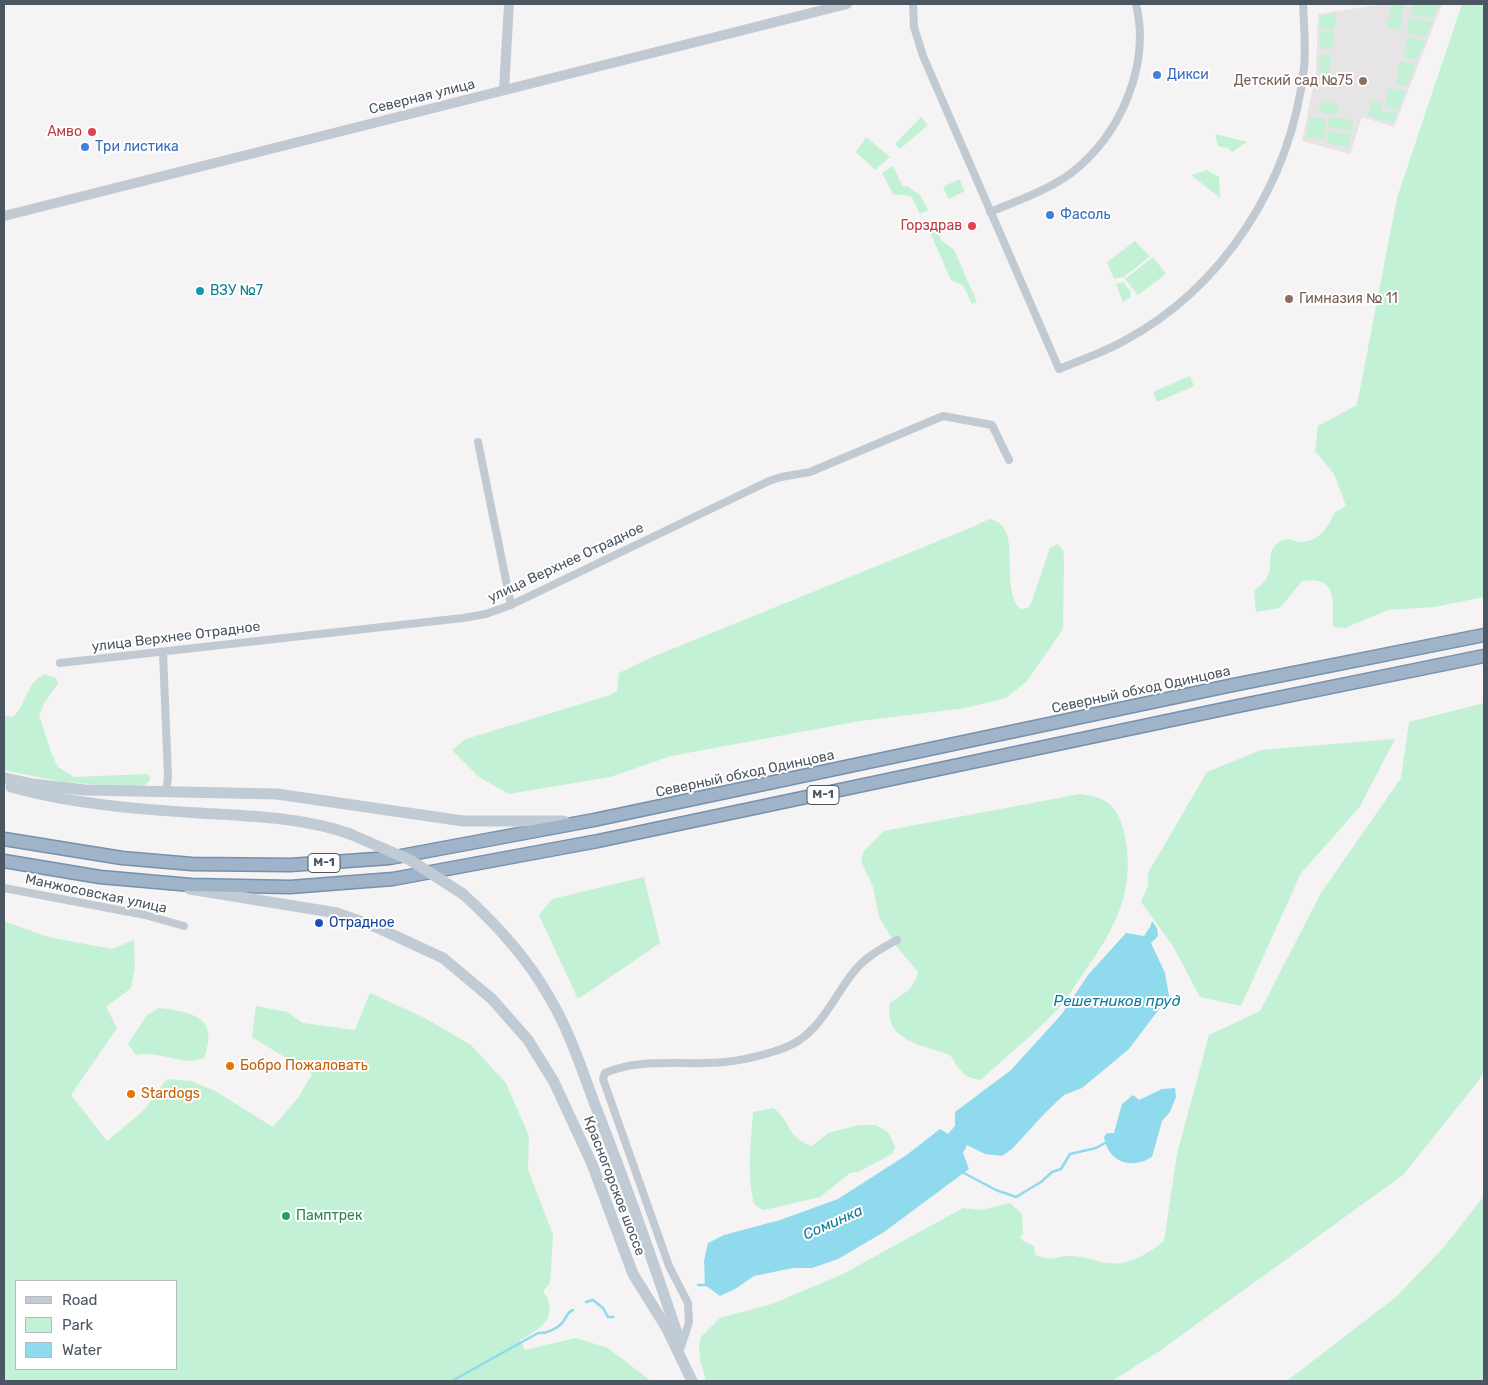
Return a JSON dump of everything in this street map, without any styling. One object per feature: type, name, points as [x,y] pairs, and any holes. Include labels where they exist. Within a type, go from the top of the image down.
[{"type":"highway","name":"Северный обход Одинцова","points":[[4,839],[87,854],[157,862],[224,865],[290,865],[356,861],[424,853],[642,810],[1197,693],[1484,635]]},
{"type":"highway","name":"М-1","points":[[4,861],[100,877],[155,883],[224,887],[290,887],[427,874],[731,814],[1238,706],[1484,656]]},
{"type":"main road","points":[[4,778],[32,784],[85,790],[277,794],[433,819],[492,823],[552,822],[642,810]]},
{"type":"main road","points":[[4,785],[82,803],[274,818],[317,825],[350,834],[410,860],[463,894],[496,924],[511,942],[537,978],[559,1015],[614,1153],[682,1347],[692,1381]]},
{"type":"main road","name":"Красногорское шоссе","points":[[155,883],[337,913],[376,926],[420,946],[453,966],[492,1000],[528,1040],[554,1082],[580,1135],[630,1267],[666,1327],[692,1381]]},
{"type":"street","points":[[504,90],[509,4]]},
{"type":"street","name":"Северная улица","points":[[4,216],[847,4]]},
{"type":"street","points":[[913,4],[917,40],[1059,369],[1116,345],[1175,306],[1209,276],[1233,246],[1264,198],[1282,159],[1296,114],[1304,68],[1304,4]]},
{"type":"street","points":[[990,212],[1042,190],[1070,174],[1094,151],[1112,127],[1127,99],[1133,78],[1139,32],[1136,4]]},
{"type":"street","name":"улица Верхнее Отрадное","points":[[60,663],[486,614],[511,605],[769,481],[810,472],[943,416],[992,425],[1009,460]]},
{"type":"street","points":[[478,442],[511,605]]},
{"type":"street","points":[[163,652],[168,777],[166,792]]},
{"type":"street","name":"Манжосовская улица","points":[[4,888],[145,915],[184,926]]},
{"type":"street","points":[[682,1347],[688,1322],[688,1303],[669,1266],[603,1080],[605,1074],[631,1065],[736,1061],[784,1048],[803,1039],[816,1025],[852,973],[872,954],[897,940]]},
{"type":"shaded area","name":"Детский сад №75","points":[[1442,4],[1394,127],[1362,117],[1350,154],[1302,141],[1316,73],[1318,14],[1378,5]]},
{"type":"green space","points":[[1404,4],[1400,30],[1387,27],[1391,5]]},
{"type":"green space","points":[[1439,4],[1433,18],[1411,14],[1413,5]]},
{"type":"green space","points":[[1462,4],[1484,4],[1484,597],[1434,607],[1388,610],[1345,628],[1333,627],[1333,600],[1331,592],[1322,582],[1314,580],[1302,581],[1280,608],[1256,612],[1254,590],[1267,577],[1271,552],[1274,547],[1285,539],[1301,542],[1318,537],[1326,528],[1334,513],[1346,506],[1334,474],[1315,451],[1318,426],[1357,405],[1397,198]]},
{"type":"green space","points":[[1336,13],[1334,30],[1320,29],[1320,16]]},
{"type":"green space","points":[[1409,17],[1432,22],[1426,37],[1407,33]]},
{"type":"green space","points":[[1320,31],[1334,32],[1332,49],[1320,48]]},
{"type":"green space","points":[[1407,37],[1425,41],[1417,60],[1404,57]]},
{"type":"green space","points":[[1320,55],[1332,55],[1328,75],[1319,73]]},
{"type":"green space","points":[[1400,61],[1416,64],[1407,86],[1396,84]]},
{"type":"green space","points":[[1388,88],[1406,91],[1398,110],[1385,107]]},
{"type":"green space","points":[[1371,100],[1382,103],[1381,111],[1397,114],[1393,123],[1368,116]]},
{"type":"green space","points":[[1321,101],[1338,104],[1336,115],[1319,112]]},
{"type":"green space","points":[[921,117],[928,125],[900,149],[895,144]]},
{"type":"green space","points":[[1309,117],[1326,119],[1324,140],[1306,137]]},
{"type":"green space","points":[[1330,117],[1353,121],[1352,131],[1328,127]]},
{"type":"green space","points":[[1329,131],[1352,135],[1347,148],[1327,142]]},
{"type":"green space","points":[[1215,134],[1247,142],[1232,152],[1228,148],[1218,146]]},
{"type":"green space","points":[[866,137],[890,157],[875,170],[856,152]]},
{"type":"green space","points":[[893,166],[903,187],[907,186],[920,195],[928,210],[920,214],[911,196],[893,194],[882,173]]},
{"type":"green space","points":[[1207,170],[1219,177],[1220,198],[1191,175]]},
{"type":"green space","points":[[959,179],[965,191],[949,199],[943,187]]},
{"type":"green space","points":[[932,221],[941,240],[954,250],[977,302],[972,304],[963,285],[951,280],[926,223]]},
{"type":"green space","points":[[1135,241],[1150,256],[1124,277],[1114,279],[1107,262]]},
{"type":"green space","points":[[1153,257],[1166,274],[1138,295],[1125,279]]},
{"type":"green space","points":[[1123,282],[1131,292],[1130,298],[1123,302],[1116,284]]},
{"type":"green space","points":[[1190,376],[1194,386],[1157,402],[1153,392]]},
{"type":"green space","points":[[989,519],[1000,524],[1006,532],[1009,544],[1011,586],[1014,598],[1020,609],[1028,608],[1032,601],[1050,548],[1057,544],[1063,550],[1064,557],[1063,629],[1027,681],[1006,698],[966,708],[860,721],[671,756],[610,777],[509,794],[479,777],[452,750],[466,739],[610,695],[617,691],[619,673],[650,658]]},
{"type":"green space","points":[[45,674],[56,678],[58,684],[44,703],[39,715],[52,755],[58,767],[74,777],[148,774],[151,779],[142,788],[62,782],[4,770],[4,716],[13,717],[18,712],[30,688],[38,678]]},
{"type":"green space","points":[[1484,703],[1484,1071],[1480,1079],[1403,1175],[1158,1352],[1112,1381],[706,1381],[700,1359],[699,1344],[702,1336],[720,1318],[772,1304],[843,1274],[963,1208],[981,1210],[1010,1203],[1022,1214],[1023,1235],[1020,1236],[1023,1241],[1034,1246],[1035,1255],[1052,1259],[1073,1256],[1107,1263],[1123,1263],[1138,1258],[1164,1241],[1177,1154],[1209,1035],[1260,1011],[1321,893],[1401,778],[1409,722]]},
{"type":"green space","points":[[1395,739],[1359,808],[1301,873],[1241,1006],[1200,997],[1173,946],[1141,902],[1148,886],[1148,873],[1207,772],[1261,750]]},
{"type":"green space","points":[[1080,794],[1106,801],[1120,818],[1128,856],[1125,893],[1120,910],[1104,942],[1059,1008],[981,1080],[975,1079],[959,1069],[950,1055],[908,1040],[899,1034],[893,1026],[890,1016],[890,1003],[911,987],[918,972],[897,947],[879,917],[873,887],[861,861],[864,851],[884,831]]},
{"type":"green space","points":[[644,877],[660,943],[578,999],[539,915],[552,899]]},
{"type":"green space","points":[[4,921],[48,937],[112,949],[134,940],[135,965],[131,988],[106,1007],[117,1028],[71,1095],[107,1141],[143,1111],[167,1079],[191,1081],[215,1091],[273,1127],[298,1098],[312,1074],[252,1037],[256,1006],[287,1012],[303,1023],[355,1030],[370,993],[425,1018],[471,1045],[506,1083],[529,1136],[528,1169],[553,1235],[550,1283],[543,1291],[550,1308],[549,1315],[541,1327],[520,1340],[525,1350],[576,1338],[608,1348],[651,1381],[4,1381]]},
{"type":"green space","points":[[159,1008],[182,1012],[200,1019],[208,1033],[208,1044],[204,1058],[188,1061],[154,1055],[136,1055],[128,1044],[147,1015]]},
{"type":"green space","points":[[773,1108],[783,1118],[797,1138],[812,1146],[828,1133],[859,1125],[876,1125],[889,1133],[895,1147],[892,1154],[858,1172],[850,1173],[820,1197],[764,1210],[754,1204],[751,1189],[750,1156],[753,1112]]},
{"type":"green space","points":[[1484,1196],[1484,1381],[1287,1381],[1397,1296],[1444,1247]]},
{"type":"water","name":"Решетников пруд","points":[[1152,921],[1157,928],[1158,936],[1151,943],[1165,973],[1169,996],[1129,1049],[1082,1088],[1064,1095],[1012,1149],[1002,1156],[985,1154],[967,1145],[963,1153],[969,1169],[884,1232],[838,1259],[812,1268],[793,1268],[754,1276],[735,1289],[720,1296],[705,1285],[704,1261],[708,1243],[724,1235],[780,1220],[838,1199],[908,1154],[940,1129],[948,1134],[955,1126],[955,1112],[1011,1070],[1061,1015],[1088,975],[1126,933],[1144,936]]},
{"type":"water","points":[[1175,1088],[1176,1097],[1170,1112],[1162,1121],[1152,1157],[1136,1163],[1129,1163],[1115,1158],[1106,1146],[1104,1137],[1107,1133],[1114,1133],[1122,1104],[1133,1095],[1139,1100],[1162,1089]]},
{"type":"waterway","points":[[962,1172],[996,1190],[1016,1197],[1041,1182],[1052,1172],[1061,1169],[1070,1154],[1096,1148],[1105,1143]]},
{"type":"waterway","name":"Соминка","points":[[698,1285],[706,1285]]},
{"type":"waterway","name":"Соминка","points":[[586,1302],[593,1300],[603,1308],[608,1317],[613,1317]]},
{"type":"waterway","name":"Соминка","points":[[452,1381],[538,1333],[549,1332],[563,1322],[569,1312],[573,1310]]},
{"type":"place","name":"Дикси","points":[[1157,75]]},
{"type":"place","name":"Детский сад №75","points":[[1363,81]]},
{"type":"place","name":"Амво","points":[[92,132]]},
{"type":"place","name":"Три листика","points":[[85,147]]},
{"type":"place","name":"Фасоль","points":[[1050,215]]},
{"type":"place","name":"Горздрав","points":[[972,226]]},
{"type":"place","name":"ВЗУ №7","points":[[200,291]]},
{"type":"place","name":"Гимназия № 11","points":[[1289,299]]},
{"type":"place","name":"Отрадное","points":[[319,923]]},
{"type":"place","name":"Бобро Пожаловать","points":[[230,1066]]},
{"type":"place","name":"Stardogs","points":[[131,1094]]},
{"type":"place","name":"Памптрек","points":[[286,1216]]}]
